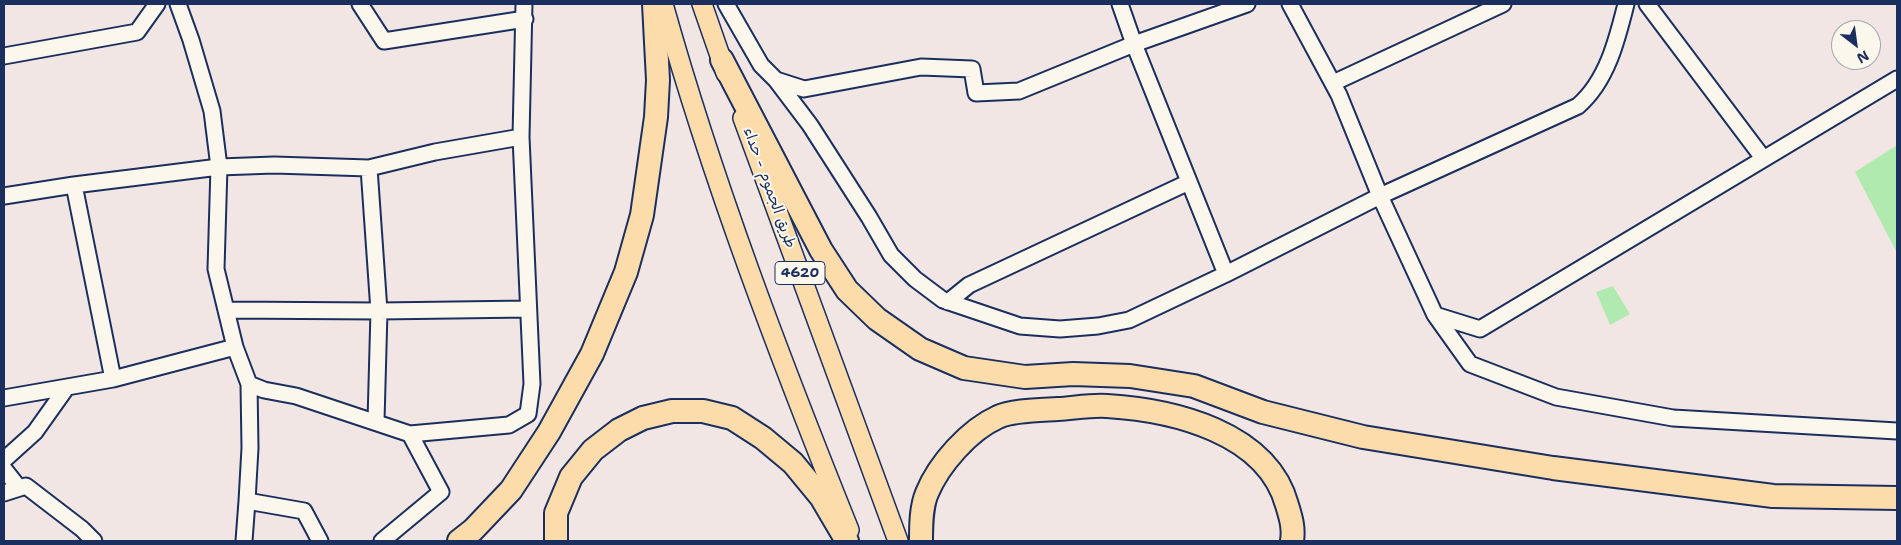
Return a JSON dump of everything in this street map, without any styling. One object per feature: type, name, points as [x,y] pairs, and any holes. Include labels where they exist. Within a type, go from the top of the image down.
[{"type":"highway","points":[[459,541],[473,530],[511,490],[549,432],[592,354],[626,272],[642,215],[656,117],[658,80],[654,4]]},
{"type":"highway","points":[[722,60],[821,250],[847,290],[877,319],[920,349],[964,368],[1025,377],[1074,374],[1130,376],[1194,386],[1263,412],[1363,437],[1553,468],[1773,496],[1897,498]]},
{"type":"highway","points":[[921,541],[921,523],[926,494],[938,472],[953,452],[973,433],[999,416],[1033,410],[1106,406],[1168,414],[1229,436],[1265,463],[1283,490],[1294,529],[1292,541]]},
{"type":"highway","points":[[556,541],[556,513],[571,478],[593,450],[619,430],[643,418],[672,411],[703,411],[732,418],[763,438],[793,463],[822,497],[847,541]]},
{"type":"main road","name":"4620","points":[[662,4],[723,201],[818,452],[854,541]]},
{"type":"main road","name":"طريق الجموم - حداء","points":[[702,4],[898,541]]},
{"type":"street","points":[[4,56],[137,32],[156,4]]},
{"type":"street","points":[[178,4],[212,111],[219,167],[216,269],[235,347],[249,384],[250,448],[244,541]]},
{"type":"street","points":[[249,384],[264,390],[296,396],[376,421],[410,434],[509,425],[528,414],[532,384],[521,137],[524,11],[384,41],[360,4]]},
{"type":"street","points":[[726,4],[761,65],[776,80],[815,133],[869,217],[890,255],[915,279],[942,300],[1020,326],[1060,329],[1098,326],[1129,320],[1226,274],[1380,196],[1578,106],[1590,95],[1600,78],[1618,37],[1626,4]]},
{"type":"street","points":[[1120,4],[1134,44],[1226,274]]},
{"type":"street","points":[[776,80],[804,89],[921,67],[972,69],[976,93],[1019,91],[1134,44],[1247,4]]},
{"type":"street","points":[[1290,4],[1333,83],[1380,196],[1435,315],[1470,364],[1556,397],[1673,418],[1897,431]]},
{"type":"street","points":[[1333,83],[1503,4]]},
{"type":"street","points":[[1647,4],[1763,158]]},
{"type":"street","points":[[1435,315],[1480,329],[1897,79]]},
{"type":"street","points":[[4,196],[74,185],[219,167],[274,165],[369,168],[435,152],[521,137]]},
{"type":"street","points":[[369,168],[379,312],[376,421]]},
{"type":"street","points":[[948,302],[969,285],[1189,182]]},
{"type":"street","points":[[74,185],[113,378]]},
{"type":"street","points":[[226,310],[379,312],[528,309]]},
{"type":"street","points":[[4,398],[113,378],[235,347]]},
{"type":"street","points":[[4,460],[35,432],[67,387]]},
{"type":"street","points":[[382,541],[441,492],[410,434]]},
{"type":"street","points":[[4,470],[19,488]]},
{"type":"street","points":[[4,493],[26,486],[82,529],[94,541]]},
{"type":"street","points":[[248,500],[304,511],[320,541]]},
{"type":"green space","points":[[1897,145],[1897,253],[1855,172]]},
{"type":"green space","points":[[1613,286],[1630,314],[1610,325],[1596,292]]}]
